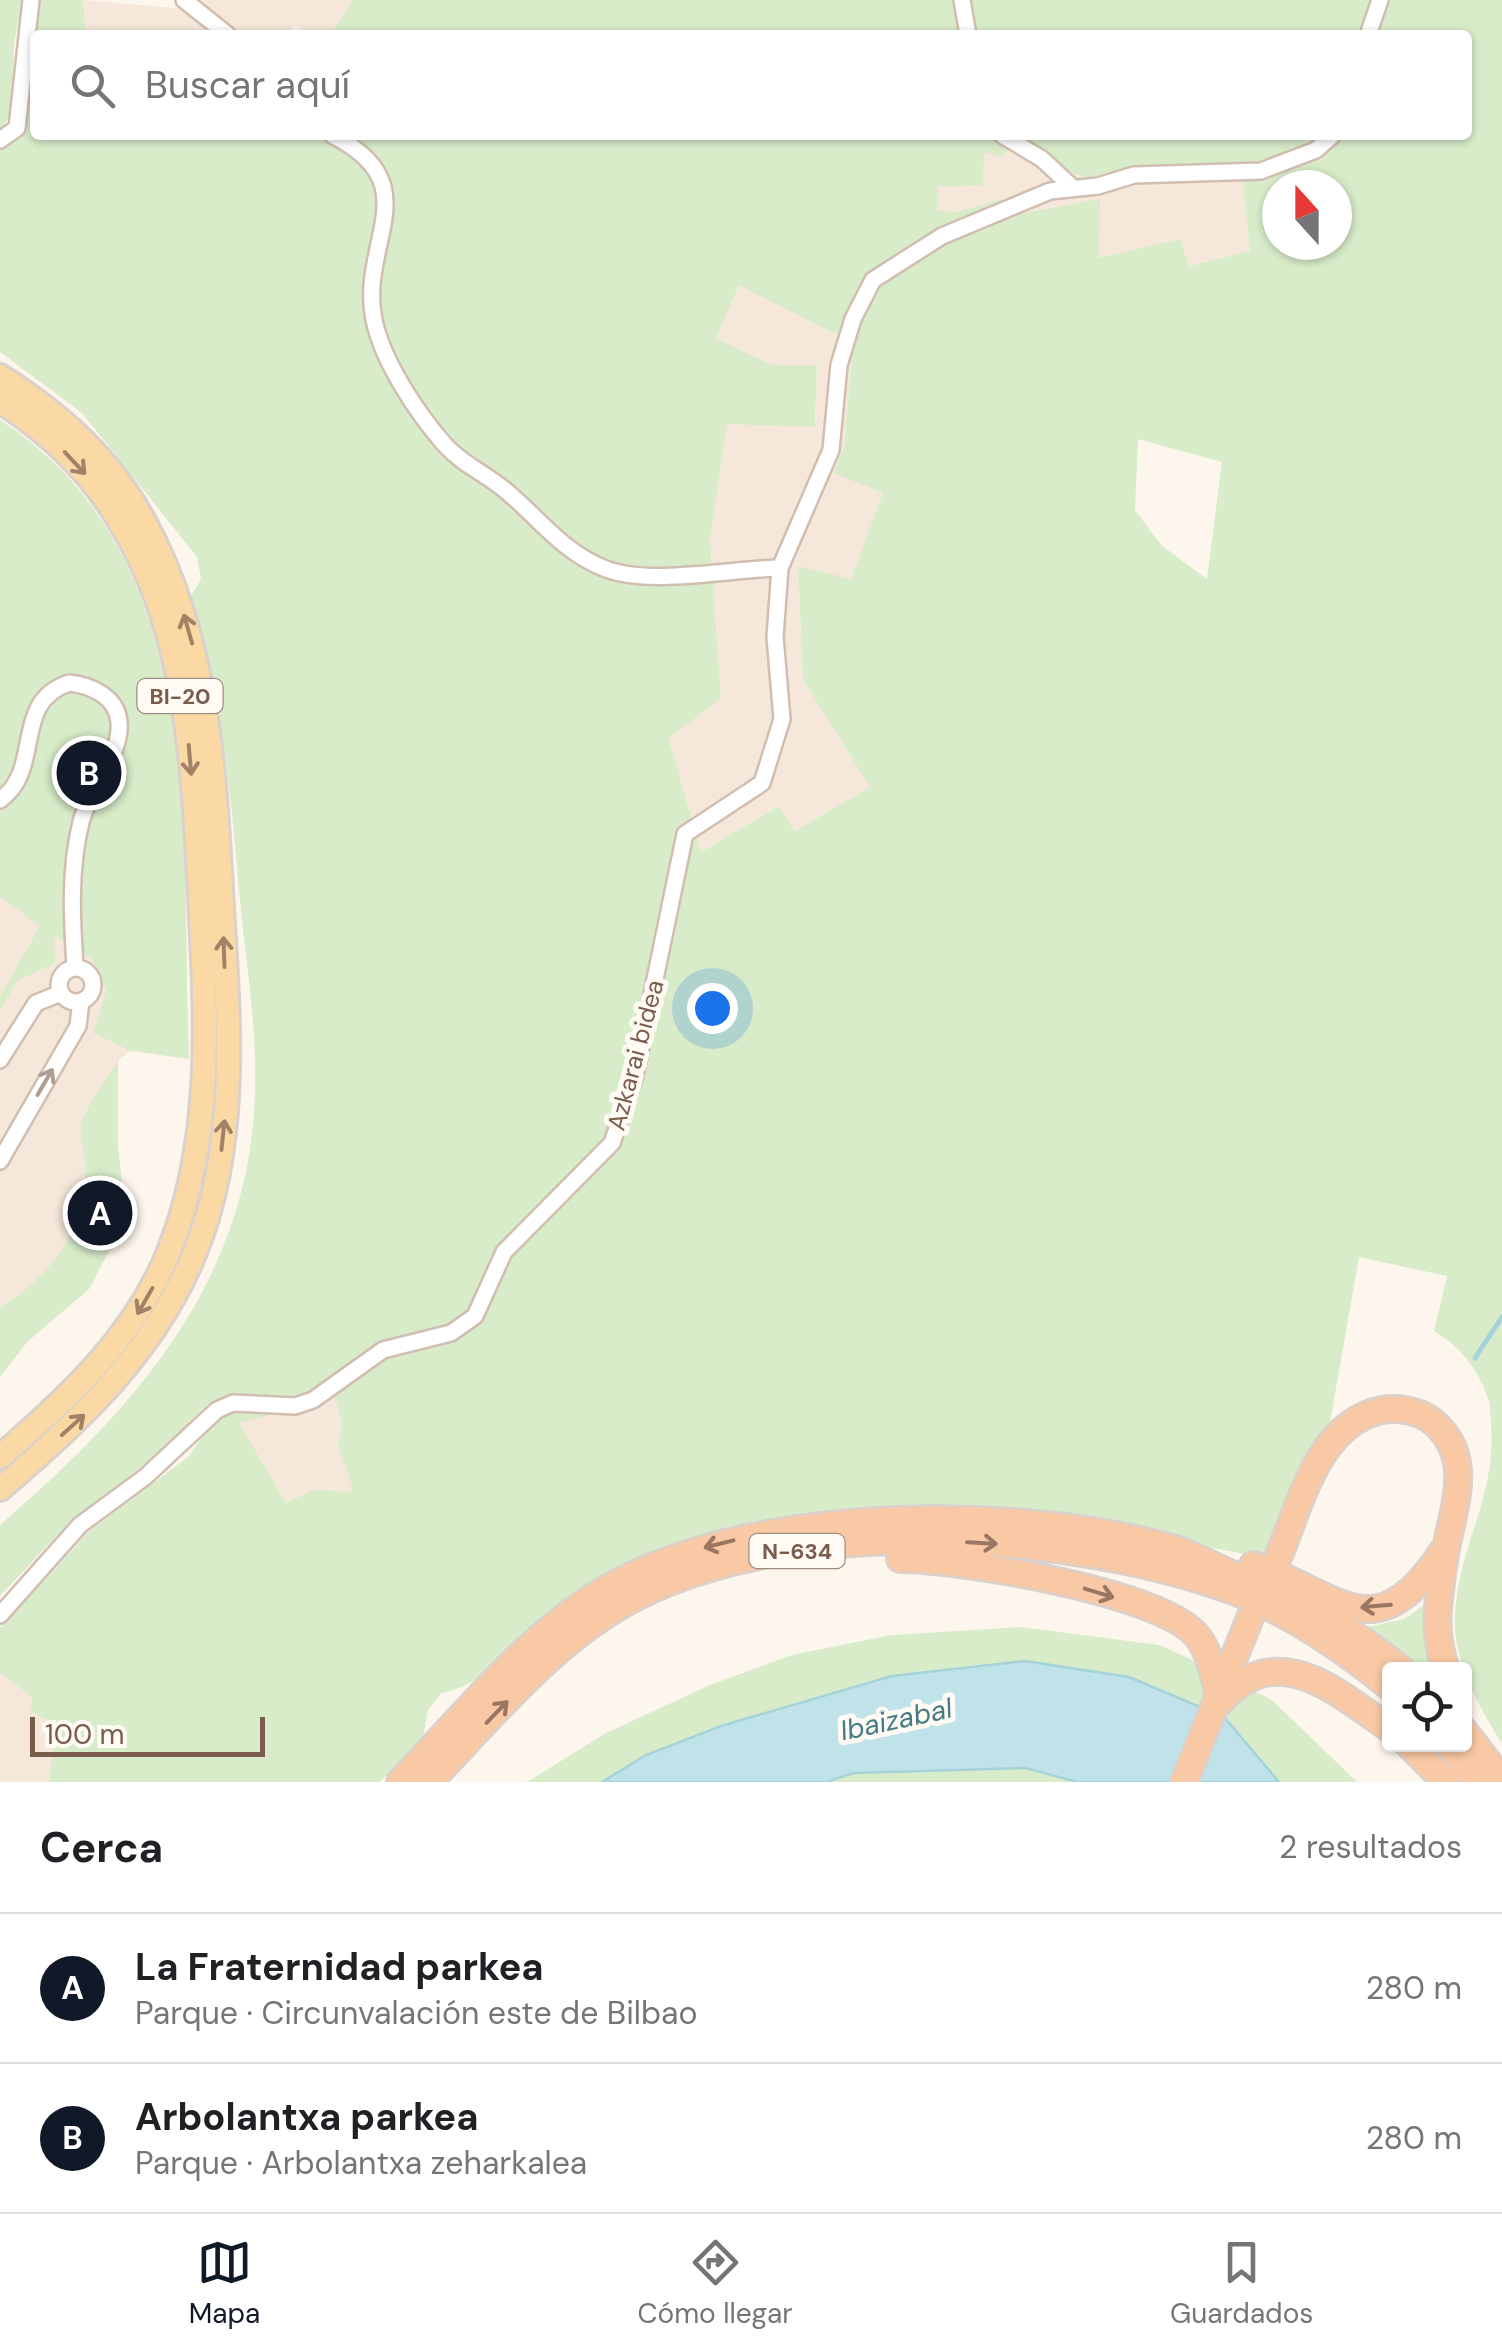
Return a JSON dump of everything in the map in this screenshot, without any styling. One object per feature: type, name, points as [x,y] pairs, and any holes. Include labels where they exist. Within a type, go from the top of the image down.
[{"type":"highway","points":[[1278,1560],[1324,1451],[1339,1430],[1386,1409],[1426,1416],[1444,1431],[1460,1470],[1458,1506],[1446,1546],[1437,1633],[1444,1662]]},
{"type":"highway","name":"N-634","points":[[400,1782],[522,1654],[574,1610],[630,1577],[698,1548],[812,1528],[961,1521],[1102,1535],[1175,1550],[1329,1616],[1391,1662]]},
{"type":"highway","name":"N-634","points":[[429,1782],[556,1652],[624,1603],[704,1569],[798,1551],[933,1542],[1022,1546],[1127,1561],[1239,1594],[1318,1634],[1382,1681]]},
{"type":"highway","points":[[1175,1550],[1196,1545],[1278,1574],[1329,1602],[1373,1610],[1409,1596],[1446,1546]]},
{"type":"highway","points":[[624,1603],[762,1570],[926,1559],[1024,1574],[1175,1618],[1198,1636],[1220,1702]]},
{"type":"highway","points":[[1184,1782],[1220,1702],[1250,1618]]},
{"type":"highway","points":[[1220,1702],[1237,1682],[1264,1672],[1287,1670],[1313,1680],[1382,1724]]},
{"type":"highway","points":[[1472,1730],[1490,1775]]},
{"type":"highway","points":[[1472,1745],[1490,1775]]},
{"type":"highway","points":[[1416,1752],[1446,1782]]},
{"type":"highway","points":[[1459,1752],[1490,1775]]},
{"type":"main road","name":"BI-20","points":[[0,376],[48,408],[105,463],[146,526],[180,602],[195,657],[209,743],[216,1050],[184,1212],[151,1290],[132,1324],[82,1382],[0,1457]]},
{"type":"main road","name":"BI-20","points":[[0,401],[48,436],[92,482],[118,517],[162,618],[188,744],[223,1140],[207,1218],[178,1289],[127,1368],[86,1413],[0,1489]]},
{"type":"main road","points":[[0,1448],[82,1382]]},
{"type":"street","points":[[0,140],[17,128],[22,108],[31,0]]},
{"type":"street","points":[[184,0],[222,30]]},
{"type":"street","points":[[962,0],[967,30]]},
{"type":"street","points":[[1370,30],[1380,0]]},
{"type":"street","points":[[339,140],[376,166],[384,186],[386,223],[376,250],[370,287],[374,323],[394,368],[445,445],[504,489],[560,543],[606,570],[662,574],[780,568]]},
{"type":"street","points":[[1010,140],[1042,159],[1070,186]]},
{"type":"street","name":"Azkarai bidea","points":[[0,1614],[80,1524],[145,1477],[217,1410],[233,1403],[294,1406],[313,1400],[383,1350],[451,1332],[475,1316],[504,1252],[612,1143],[635,1076],[685,834],[762,783],[782,720],[775,637],[780,568],[832,450],[838,365],[853,318],[873,280],[942,236],[1070,186],[1098,186],[1134,175],[1261,171],[1316,150],[1327,140]]},
{"type":"street","points":[[0,800],[18,781],[33,712],[40,700],[70,683],[87,684],[109,702],[120,725],[82,818],[73,866],[75,968]]},
{"type":"street","points":[[75,968],[87,972],[93,982],[90,994],[81,1001],[70,1000],[61,993],[61,976],[75,968]]},
{"type":"street","points":[[0,1060],[36,1002],[61,993]]},
{"type":"street","points":[[0,1160],[78,1026],[81,1001]]},
{"type":"shaded area","points":[[83,0],[176,8],[205,0],[353,0],[333,30],[303,30],[295,25],[291,30],[86,30]]},
{"type":"shaded area","points":[[1015,140],[1026,140],[1064,169],[1109,174],[1135,168],[1241,166],[1250,251],[1188,266],[1180,240],[1098,258],[1099,200],[1003,217],[1002,200],[957,212],[936,210],[938,187],[984,151],[1002,156]]},
{"type":"shaded area","points":[[738,284],[853,343],[844,448],[834,473],[884,492],[851,580],[798,567],[803,680],[870,787],[793,831],[778,806],[701,852],[669,737],[721,698],[710,540],[727,423],[815,427],[816,414],[817,365],[772,365],[716,338]]},
{"type":"shaded area","points":[[0,420],[66,473],[104,525],[156,634],[181,829],[189,1059],[129,1051],[118,1061],[118,1146],[124,1205],[112,1245],[89,1289],[27,1342],[0,1377]]},
{"type":"shaded area","points":[[335,1396],[342,1424],[338,1445],[353,1489],[349,1493],[313,1490],[286,1503],[238,1423]]},
{"type":"shaded area","points":[[0,1673],[32,1697],[31,1712],[56,1723],[49,1782],[0,1782]]},
{"type":"green space","points":[[0,0],[22,0],[14,45],[12,113],[0,130]]},
{"type":"green space","points":[[37,0],[83,0],[86,30],[34,30]]},
{"type":"green space","points":[[353,0],[956,0],[961,30],[333,30]]},
{"type":"green space","points":[[968,0],[1502,0],[1502,1743],[1472,1688],[1472,1662],[1461,1662],[1455,1631],[1459,1585],[1490,1463],[1489,1401],[1468,1360],[1434,1331],[1447,1276],[1359,1257],[1325,1451],[1277,1560],[1197,1545],[919,1522],[560,1621],[549,1611],[486,1672],[457,1689],[441,1693],[428,1710],[423,1737],[380,1782],[49,1782],[56,1723],[30,1712],[32,1697],[0,1673],[0,1628],[17,1602],[49,1576],[87,1533],[189,1456],[226,1400],[208,1404],[158,1453],[63,1529],[0,1596],[0,1525],[97,1434],[139,1386],[177,1335],[208,1280],[233,1221],[248,1158],[255,1067],[224,747],[191,596],[201,579],[197,557],[82,413],[0,352],[0,148],[21,135],[30,77],[30,140],[996,140],[1009,148],[1002,157],[984,152],[983,185],[938,187],[937,210],[957,212],[1001,199],[1003,217],[1100,199],[1099,258],[1180,239],[1189,266],[1250,251],[1241,166],[1136,168],[1085,178],[1064,169],[1026,140],[1472,140],[1472,30],[972,30]],"holes":[[[739,285],[853,343],[844,448],[833,473],[883,493],[851,579],[798,566],[803,680],[870,787],[794,831],[779,806],[701,852],[669,738],[721,698],[710,540],[727,424],[815,427],[817,365],[772,365],[716,338]],[[1138,439],[1222,462],[1207,579],[1161,545],[1135,510]],[[335,1397],[342,1424],[338,1445],[353,1489],[313,1490],[286,1503],[239,1423]]]},
{"type":"green space","points":[[0,420],[69,478],[118,547],[151,625],[171,709],[181,797],[189,1059],[129,1050],[93,1033],[106,991],[93,960],[54,935],[55,963],[17,981],[0,1011],[0,997],[40,926],[0,897]]},
{"type":"green space","points":[[118,1061],[118,1146],[124,1205],[112,1245],[89,1289],[27,1342],[0,1377],[0,1307],[48,1268],[71,1235],[84,1197],[82,1122]]},
{"type":"green space","points":[[1430,1601],[1435,1662],[1413,1662],[1367,1627],[1404,1619]]},
{"type":"green space","points":[[1021,1627],[1159,1645],[1195,1661],[1272,1700],[1357,1782],[1279,1782],[1224,1717],[892,1676],[721,1726],[646,1755],[602,1782],[527,1782],[606,1733],[710,1685],[792,1655],[892,1635]]},
{"type":"green space","points":[[1026,1768],[1077,1782],[827,1782],[853,1773]]},
{"type":"water","name":"Ibaizabal","points":[[1025,1661],[1129,1677],[1224,1717],[1279,1782],[1077,1782],[1026,1768],[853,1773],[827,1782],[602,1782],[646,1755],[721,1726],[892,1676]]},
{"type":"waterway","points":[[1475,1358],[1502,1317]]},
{"type":"place","name":"Arbolantxa parkea","points":[[89,773]]},
{"type":"place","name":"La Fraternidad parkea","points":[[100,1213]]}]
